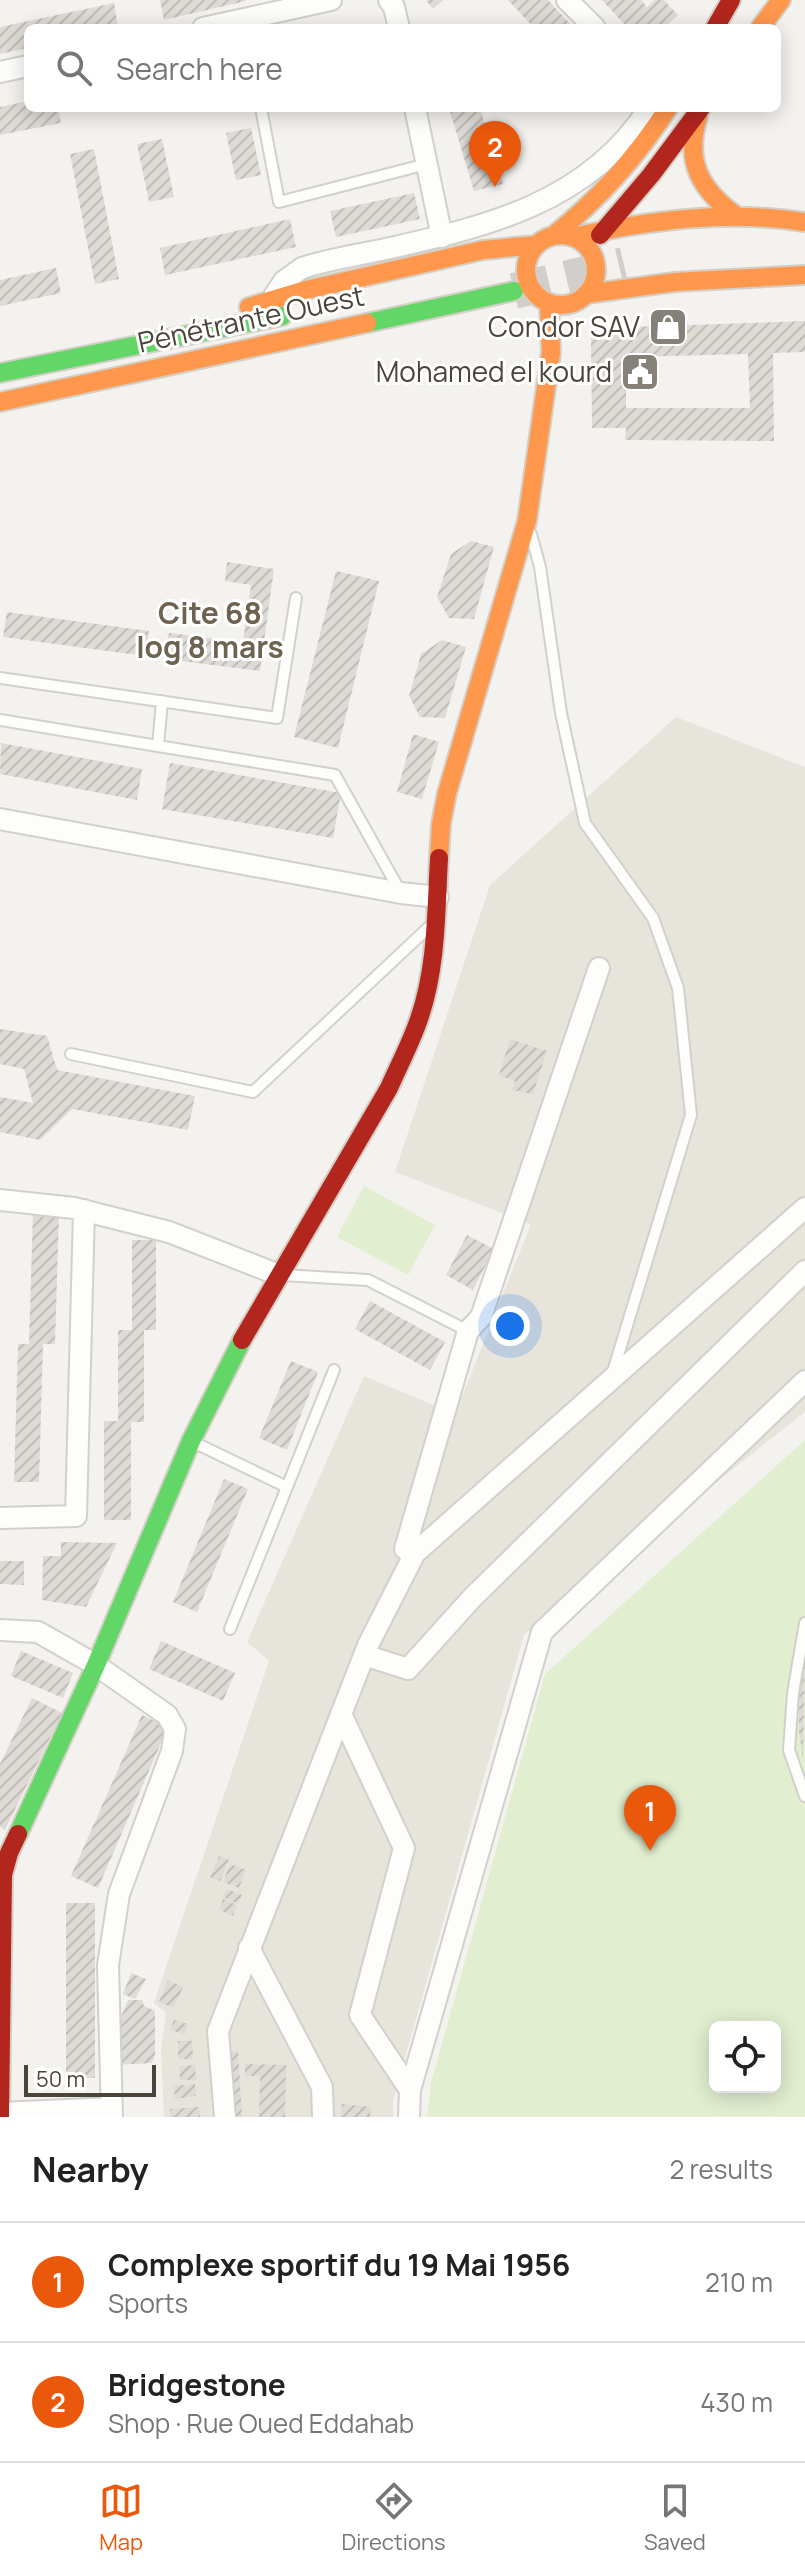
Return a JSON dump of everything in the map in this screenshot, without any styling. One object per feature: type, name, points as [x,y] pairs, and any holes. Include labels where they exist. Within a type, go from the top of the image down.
[{"type":"main road","points":[[717,24],[731,0]]},
{"type":"main road","points":[[763,24],[781,0]]},
{"type":"main road","points":[[190,335],[272,299],[483,250],[536,245],[577,218],[608,189],[633,161],[665,112]]},
{"type":"main road","points":[[589,248],[698,112]]},
{"type":"main road","points":[[699,112],[692,142],[693,161],[699,178],[722,208],[738,217]]},
{"type":"main road","points":[[553,236],[573,237],[650,221],[738,217],[805,222]]},
{"type":"main road","points":[[705,236],[805,233]]},
{"type":"main road","points":[[0,2115],[3,1875],[17,1832],[96,1665],[191,1441],[234,1354],[389,1088],[420,1016],[434,948],[441,824],[447,793],[527,521],[551,352],[562,325],[595,277],[596,267],[589,248],[573,237]]},
{"type":"main road","points":[[536,245],[530,254],[526,273],[532,300],[551,352]]},
{"type":"main road","points":[[532,300],[559,305],[582,297],[688,281],[805,275]]},
{"type":"main road","name":"Pénétrante Ouest","points":[[0,402],[206,357],[532,300]]},
{"type":"main road","name":"Pénétrante Ouest","points":[[0,373],[305,311]]},
{"type":"main road","points":[[206,357],[282,357],[400,334]]},
{"type":"street","points":[[245,24],[331,0]]},
{"type":"street","points":[[389,0],[398,24]]},
{"type":"street","points":[[567,0],[591,24]]},
{"type":"street","points":[[0,72],[24,67]]},
{"type":"street","points":[[416,112],[442,237]]},
{"type":"street","points":[[272,299],[284,281],[302,268],[442,237],[542,204],[590,174],[636,129],[647,112]]},
{"type":"street","points":[[0,819],[401,893],[438,897]]},
{"type":"street","points":[[415,1553],[405,1549],[468,1331],[481,1317],[599,968]]},
{"type":"street","points":[[0,1200],[84,1210],[169,1232],[279,1275]]},
{"type":"street","points":[[225,2117],[218,2031],[364,1655],[415,1553],[805,1208]]},
{"type":"street","points":[[0,1518],[76,1516],[84,1210]]},
{"type":"street","points":[[364,1655],[408,1669],[472,1598],[805,1271]]},
{"type":"street","points":[[409,2117],[410,2090],[542,1632],[805,1381]]},
{"type":"street","points":[[0,1630],[38,1632],[96,1665],[167,1715],[175,1729],[172,1751],[119,1894],[108,1965],[112,2113],[0,2115]]},
{"type":"street","points":[[341,1714],[404,1848],[360,2015],[410,2090]]},
{"type":"street","points":[[249,1948],[322,2087],[323,2117]]},
{"type":"lane","points":[[262,112],[279,202],[427,164]]},
{"type":"lane","points":[[527,521],[540,567],[561,713],[585,823],[653,918],[678,988],[691,1115],[611,1380]]},
{"type":"lane","points":[[0,678],[277,718],[296,598]]},
{"type":"lane","points":[[158,746],[162,701]]},
{"type":"lane","points":[[0,720],[335,775],[401,893]]},
{"type":"lane","points":[[71,1054],[253,1092],[436,921]]},
{"type":"lane","points":[[279,1275],[368,1280],[468,1331]]},
{"type":"lane","points":[[230,1629],[334,1370]]},
{"type":"lane","points":[[191,1441],[287,1487]]},
{"type":"lane","points":[[805,1623],[793,1693],[789,1750],[805,1796]]},
{"type":"shaded area","points":[[676,717],[805,767],[805,1412],[524,1635],[393,2101],[393,2117],[164,2117],[161,2049],[166,2013],[154,2003],[269,1661],[247,1642],[364,1376],[455,1414],[531,1224],[395,1172],[490,885]]},
{"type":"green space","points":[[364,1186],[435,1225],[408,1275],[337,1237]]},
{"type":"green space","points":[[805,1440],[805,2117],[427,2117],[431,2083],[545,1674]]},
{"type":"building","points":[[160,0],[246,0],[246,1],[164,20]]},
{"type":"building","points":[[426,0],[443,0],[433,9]]},
{"type":"building","points":[[508,0],[548,0],[570,24],[530,24]]},
{"type":"building","points":[[602,0],[641,0],[647,7],[655,0],[664,0],[678,15],[668,24],[624,24]]},
{"type":"building","points":[[114,3],[117,24],[24,24],[24,49],[0,54],[0,27]]},
{"type":"building","points":[[24,102],[24,112],[59,112],[61,123],[0,135],[0,107]]},
{"type":"building","points":[[450,112],[481,112],[503,184],[474,191]]},
{"type":"building","points":[[251,128],[261,175],[236,180],[226,133]]},
{"type":"building","points":[[162,139],[174,197],[149,202],[137,144]]},
{"type":"building","points":[[94,149],[119,279],[95,284],[70,154]]},
{"type":"building","points":[[414,193],[420,219],[336,237],[330,211]]},
{"type":"building","points":[[290,219],[296,247],[165,275],[160,248]]},
{"type":"building","points":[[56,268],[61,293],[0,306],[0,280]]},
{"type":"building","points":[[805,321],[805,352],[773,353],[774,441],[625,440],[626,428],[592,428],[591,335],[632,335],[632,327]],"holes":[[[748,354],[750,408],[626,408],[626,357]]]},
{"type":"building","points":[[471,541],[494,547],[474,619],[449,618],[437,597],[451,554]]},
{"type":"building","points":[[227,562],[274,569],[260,671],[165,659],[169,633],[243,642],[251,585],[225,581]]},
{"type":"building","points":[[336,571],[379,581],[338,748],[294,737]]},
{"type":"building","points":[[7,612],[149,631],[145,656],[3,637]]},
{"type":"building","points":[[442,640],[466,647],[445,718],[420,717],[409,696],[421,654]]},
{"type":"building","points":[[413,734],[439,742],[422,799],[397,792]]},
{"type":"building","points":[[1,743],[142,769],[137,800],[0,774]]},
{"type":"building","points":[[170,763],[341,793],[333,838],[162,809]]},
{"type":"building","points":[[0,1029],[47,1036],[57,1070],[195,1096],[188,1130],[72,1109],[40,1140],[0,1132],[0,1097],[33,1103],[24,1069],[0,1064]]},
{"type":"building","points":[[510,1039],[547,1051],[533,1094],[512,1090],[515,1081],[499,1075]]},
{"type":"building","points":[[33,1213],[59,1214],[55,1344],[43,1344],[39,1482],[14,1482],[18,1344],[29,1344]]},
{"type":"building","points":[[467,1235],[494,1249],[473,1290],[446,1275]]},
{"type":"building","points":[[132,1240],[156,1240],[156,1330],[144,1330],[144,1422],[131,1422],[131,1520],[104,1520],[104,1421],[118,1421],[118,1330],[132,1330]]},
{"type":"building","points":[[370,1301],[445,1342],[430,1370],[355,1329]]},
{"type":"building","points":[[291,1361],[318,1372],[287,1450],[259,1438]]},
{"type":"building","points":[[224,1479],[248,1489],[197,1612],[173,1602]]},
{"type":"building","points":[[61,1542],[117,1543],[86,1607],[42,1600],[43,1556],[61,1556]]},
{"type":"building","points":[[0,1561],[24,1561],[24,1585],[0,1584]]},
{"type":"building","points":[[161,1641],[235,1673],[223,1701],[149,1669]]},
{"type":"building","points":[[21,1651],[73,1673],[63,1698],[11,1676]]},
{"type":"building","points":[[805,1660],[803,1760],[799,1688]]},
{"type":"building","points":[[32,1698],[62,1713],[5,1830],[0,1827],[0,1764]]},
{"type":"building","points":[[142,1715],[168,1727],[98,1888],[71,1876]]},
{"type":"building","points":[[219,1856],[229,1860],[220,1881],[210,1877]]},
{"type":"building","points":[[230,1864],[246,1870],[239,1888],[223,1882]]},
{"type":"building","points":[[227,1889],[242,1895],[238,1904],[223,1897]]},
{"type":"building","points":[[223,1899],[237,1905],[233,1916],[219,1910]]},
{"type":"building","points":[[66,1903],[95,1903],[95,2078],[66,2078]]},
{"type":"building","points":[[131,1973],[146,1979],[135,1999],[123,1994]]},
{"type":"building","points":[[168,1980],[183,1987],[174,2008],[159,2002]]},
{"type":"building","points":[[128,2000],[142,2000],[144,2006],[155,2011],[155,2055],[152,2063],[113,2065],[111,2042]]},
{"type":"building","points":[[174,2020],[188,2024],[185,2034],[170,2030]]},
{"type":"building","points":[[178,2041],[192,2041],[193,2059],[178,2059]]},
{"type":"building","points":[[238,2051],[242,2117],[217,2117],[213,2052]]},
{"type":"building","points":[[245,2064],[286,2065],[285,2117],[259,2117],[260,2076],[245,2076]]},
{"type":"building","points":[[195,2065],[196,2080],[180,2080],[179,2066]]},
{"type":"building","points":[[195,2084],[196,2096],[175,2099],[174,2086]]},
{"type":"building","points":[[342,2104],[371,2107],[370,2117],[341,2117]]},
{"type":"building","points":[[199,2107],[200,2117],[170,2117],[170,2109]]},
{"type":"tunnel","points":[[514,291],[624,265]]},
{"type":"traffic: fast","points":[[367,323],[514,291]]},
{"type":"traffic: fast","points":[[0,373],[282,316]]},
{"type":"traffic: fast","points":[[18,1834],[96,1665],[191,1441],[242,1340]]},
{"type":"traffic: slow","points":[[763,24],[781,0]]},
{"type":"traffic: slow","points":[[553,236],[616,177],[665,112]]},
{"type":"traffic: slow","points":[[698,117],[693,148],[699,174],[714,197],[738,217]]},
{"type":"traffic: slow","points":[[573,237],[631,226],[717,217],[805,222]]},
{"type":"traffic: slow","points":[[561,235],[586,245],[596,270],[586,295],[561,305],[536,295],[526,270],[536,245],[561,235]]},
{"type":"traffic: slow","points":[[249,307],[302,291],[483,250],[536,245]]},
{"type":"traffic: slow","points":[[586,294],[675,282],[805,275]]},
{"type":"traffic: slow","points":[[439,858],[447,793],[527,521],[551,352],[549,303]]},
{"type":"traffic: slow","points":[[0,402],[367,323]]},
{"type":"traffic: jam","points":[[717,24],[731,0]]},
{"type":"traffic: jam","points":[[600,235],[651,175],[698,112]]},
{"type":"traffic: jam","points":[[242,1340],[389,1088],[412,1037],[429,980],[439,858]]},
{"type":"traffic: jam","points":[[0,2117],[3,1875],[18,1834]]},
{"type":"place","name":"Bridgestone","points":[[495,187]]},
{"type":"place","name":"Condor SAV","points":[[668,327]]},
{"type":"place","name":"Mohamed el kourd","points":[[640,372]]},
{"type":"place","name":"Complexe sportif du 19 Mai 1956","points":[[650,1851]]},
{"type":"district","name":"Cite 68 log 8 mars","points":[[210,631]]}]
